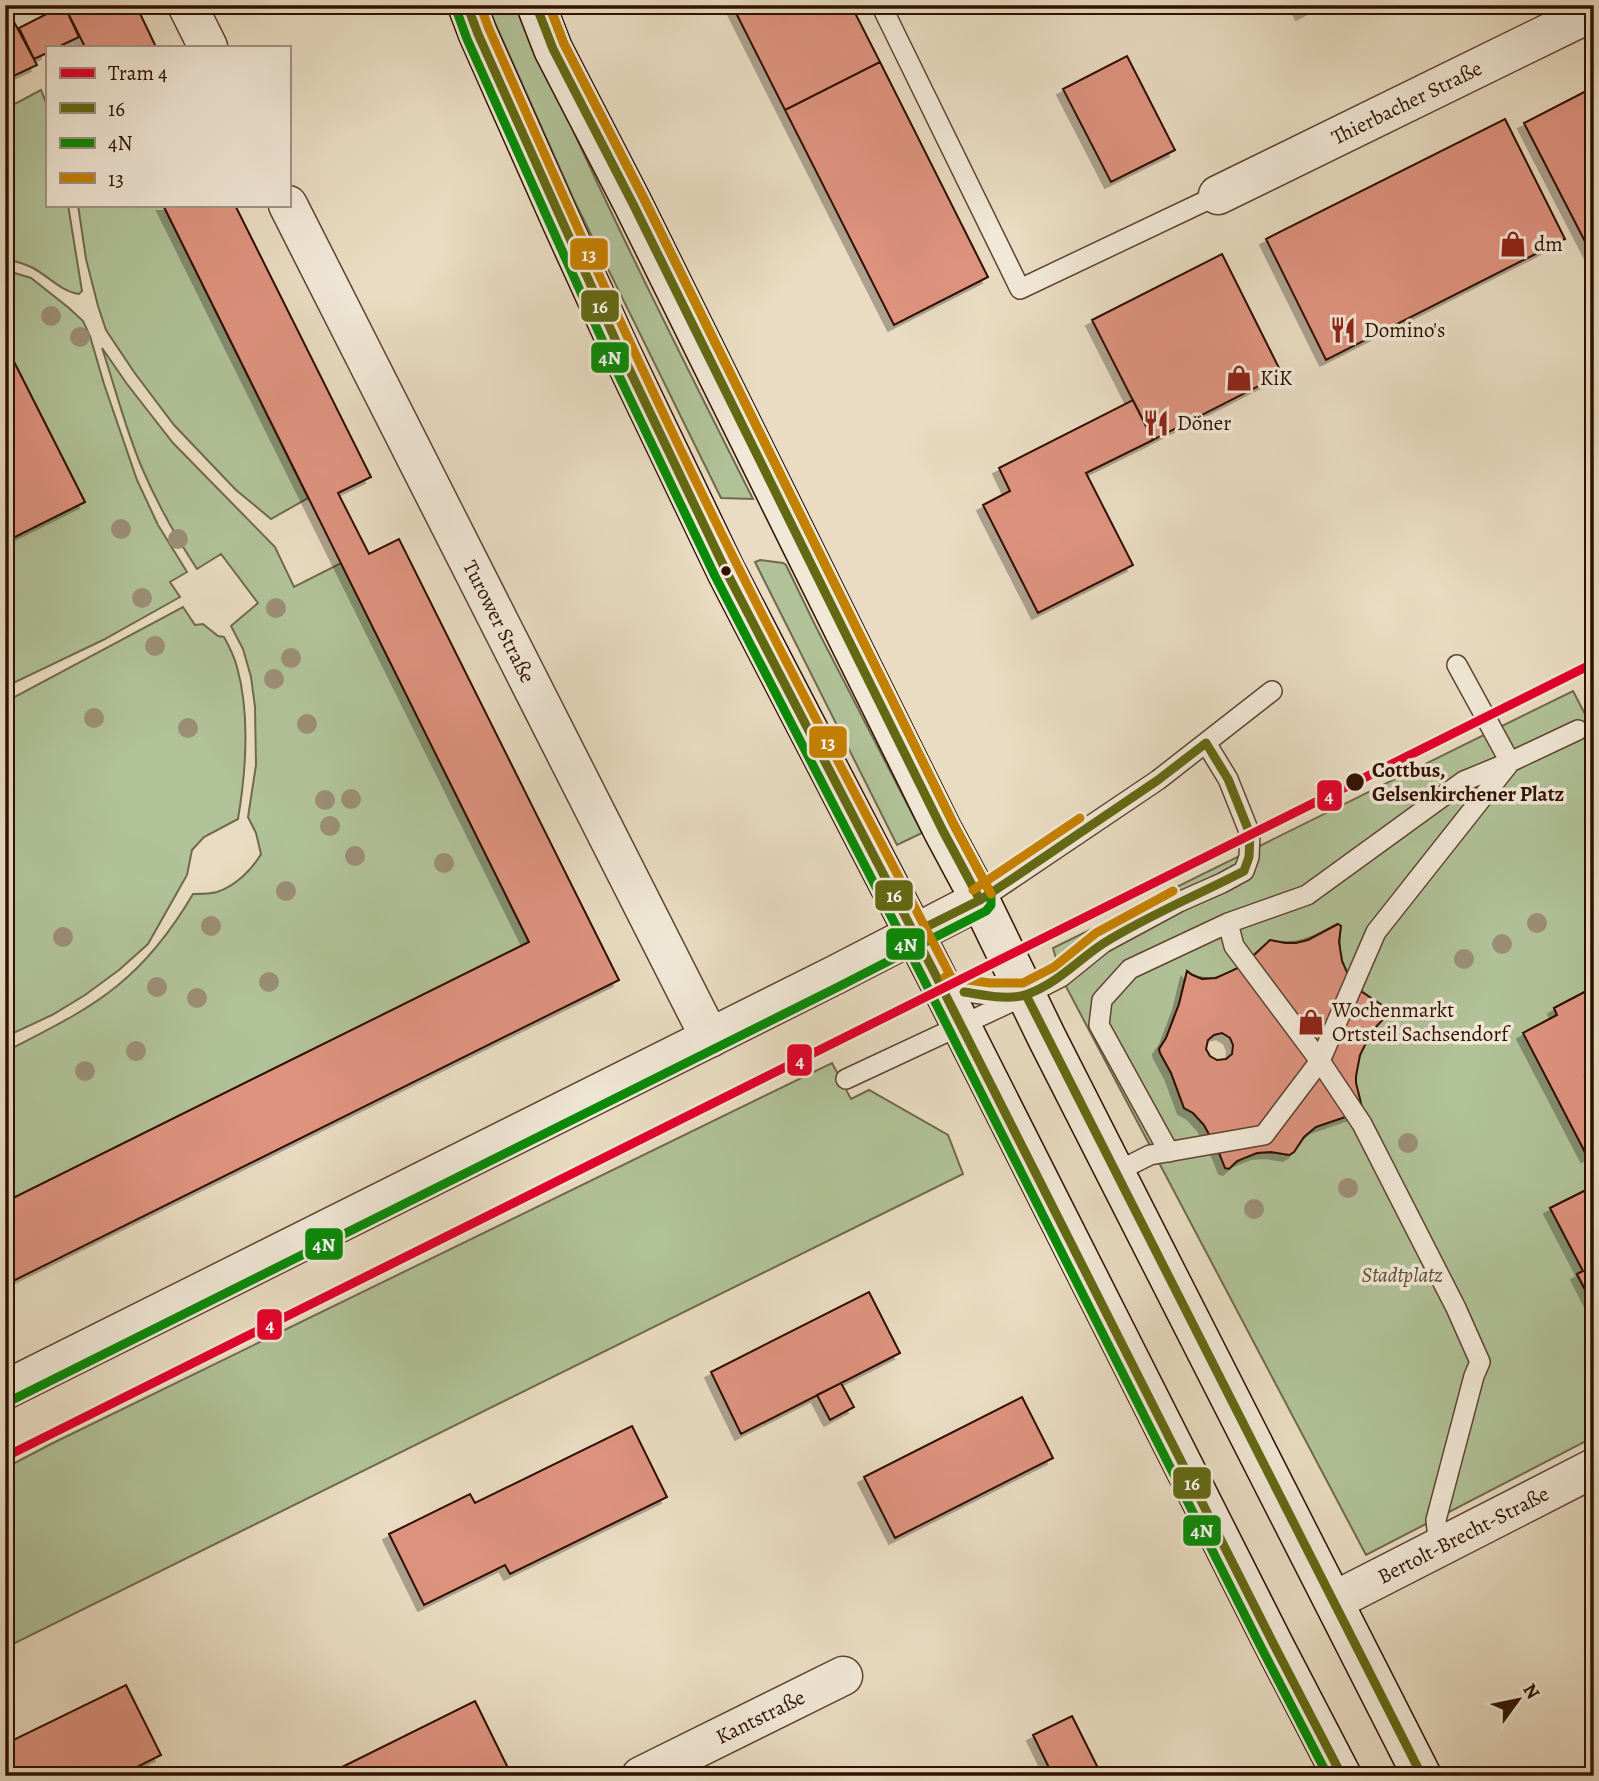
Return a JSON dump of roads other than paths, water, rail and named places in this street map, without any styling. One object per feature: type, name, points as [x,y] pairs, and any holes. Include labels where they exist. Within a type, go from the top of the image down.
[{"type":"main road","points":[[187,5],[208,46]]},
{"type":"main road","points":[[467,5],[626,363],[726,571],[943,989],[1342,1776]]},
{"type":"main road","points":[[536,5],[553,49],[633,204],[870,684],[1422,1776]]},
{"type":"main road","name":"Thierbacher Straße","points":[[1218,195],[1594,11]]},
{"type":"main road","name":"Turower Straße","points":[[289,206],[710,1038]]},
{"type":"main road","points":[[5,1390],[710,1038],[979,900]]},
{"type":"main road","name":"Bertolt-Brecht-Straße","points":[[1334,1601],[1594,1468]]},
{"type":"main road","name":"Kantstraße","points":[[641,1776],[843,1676]]},
{"type":"lane","points":[[881,5],[1020,289],[1218,195]]},
{"type":"lane","points":[[1457,665],[1510,762]]},
{"type":"lane","points":[[979,900],[1158,780],[1272,691]]},
{"type":"lane","points":[[1169,1152],[1099,1025],[1102,1000],[1130,969],[1227,923],[1307,895],[1464,781],[1578,730]]},
{"type":"lane","points":[[846,1079],[1061,977],[1103,943],[1244,871],[1249,857],[1250,834],[1228,779],[1206,743]]},
{"type":"lane","points":[[1116,1172],[1150,1155],[1264,1135],[1320,1061],[1376,932],[1510,762]]},
{"type":"lane","points":[[1227,923],[1234,946],[1320,1061],[1362,1124],[1456,1308],[1480,1362],[1436,1520],[1440,1546]]},
{"type":"lane","points":[[943,989],[989,995],[1026,995]]},
{"type":"tram line","name":"4","points":[[5,1457],[1594,663]]},
{"type":"place","name":"dm","points":[[1513,244]]},
{"type":"place","name":"Domino's","points":[[1343,330]]},
{"type":"place","name":"KiK","points":[[1239,378]]},
{"type":"place","name":"Döner","points":[[1156,423]]},
{"type":"place","name":"Cottbus, Gelsenkirchener Platz","points":[[1355,782]]},
{"type":"place","name":"Wochenmarkt Ortsteil Sachsendorf","points":[[1311,1022]]},
{"type":"park label","name":"Stadtplatz","points":[[1402,1275]]}]
